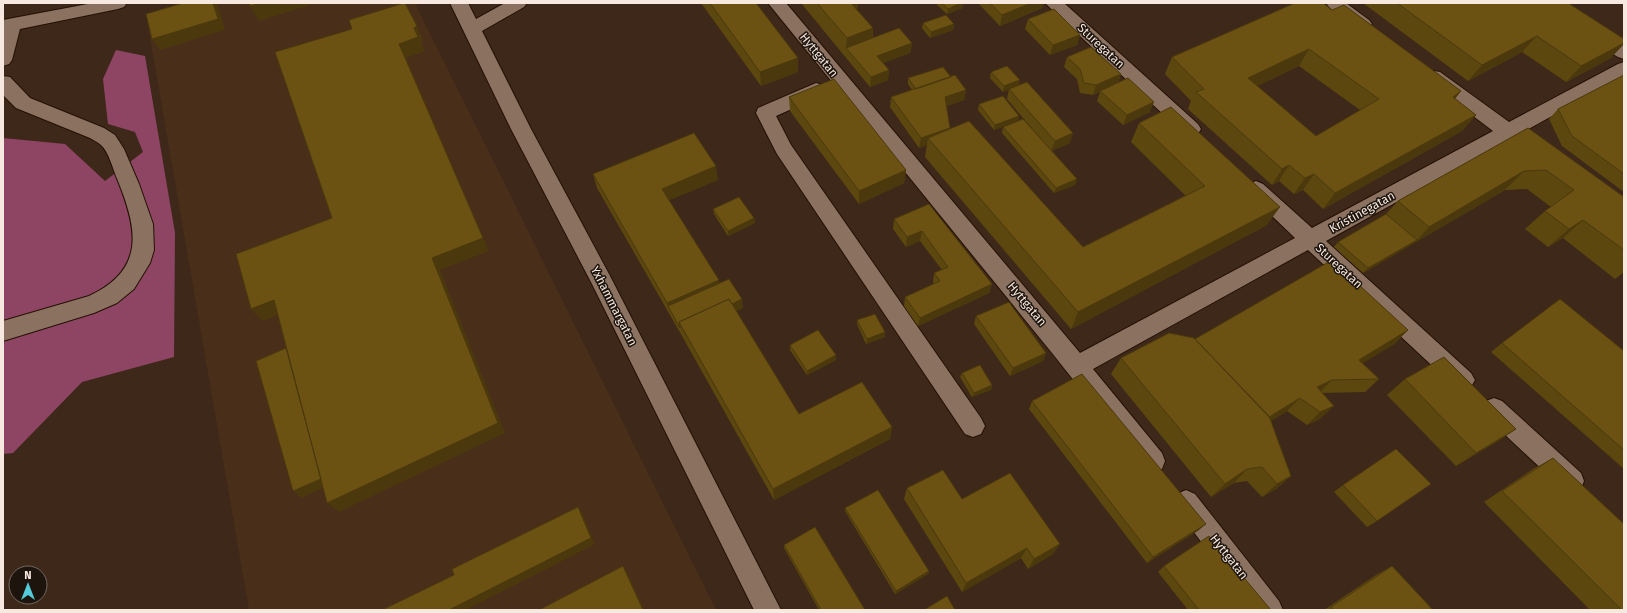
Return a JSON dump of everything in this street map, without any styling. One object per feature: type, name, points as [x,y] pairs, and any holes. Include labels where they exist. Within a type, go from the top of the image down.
[{"type":"street","points":[[3,60],[8,25],[60,16],[118,3]]},
{"type":"street","name":"Yxhammargatan","points":[[459,3],[521,129],[601,280],[768,610]]},
{"type":"street","points":[[472,29],[518,3]]},
{"type":"street","name":"Hyttgatan","points":[[777,3],[839,80],[956,207],[1078,366],[1270,610]]},
{"type":"street","name":"Sturegatan","points":[[1054,3],[1207,144]]},
{"type":"street","points":[[1336,3],[1374,32]]},
{"type":"street","points":[[1549,3],[1624,53]]},
{"type":"street","points":[[1419,65],[1532,150]]},
{"type":"street","name":"Kristinegatan","points":[[1078,366],[1624,68]]},
{"type":"street","points":[[839,80],[765,113],[784,150],[973,426]]},
{"type":"street","points":[[3,82],[23,103],[97,133],[108,140],[114,149],[130,184],[143,224],[144,241],[139,263],[126,283],[109,297],[94,304],[3,331]]},
{"type":"street","name":"Sturegatan","points":[[1242,176],[1584,491]]},
{"type":"shaded area","points":[[203,3],[415,3],[716,610],[249,610],[147,20]]},
{"type":"shaded area","points":[[116,50],[145,56],[175,233],[174,357],[82,382],[13,453],[3,454],[3,138],[65,144],[105,181],[143,152],[135,132],[108,124],[103,79]]},
{"type":"building","points":[[183,3],[213,3],[218,19],[152,39],[146,14]]},
{"type":"building","points":[[249,3],[262,3],[250,6]]},
{"type":"building","points":[[405,3],[417,26],[414,28],[418,37],[399,44],[483,238],[432,258],[498,423],[327,503],[274,300],[251,309],[236,254],[332,218],[275,52],[352,29],[349,20]]},
{"type":"building","points":[[710,3],[756,3],[798,58],[760,72]]},
{"type":"building","points":[[817,3],[851,3],[873,28],[847,38]]},
{"type":"building","points":[[942,3],[961,3],[948,9]]},
{"type":"building","points":[[990,3],[1031,3],[1002,15]]},
{"type":"building","points":[[1295,3],[1323,3],[1332,10],[1344,5],[1461,91],[1453,97],[1476,115],[1335,193],[1314,174],[1305,178],[1289,165],[1282,169],[1196,92],[1204,89],[1172,57]],"holes":[[[1309,49],[1379,99],[1316,136],[1248,78]]]},
{"type":"building","points":[[1397,3],[1568,3],[1624,39],[1624,43],[1581,66],[1537,36],[1482,65]]},
{"type":"building","points":[[1054,9],[1080,35],[1053,45],[1028,19]]},
{"type":"building","points":[[946,15],[954,24],[931,32],[923,23]]},
{"type":"building","points":[[899,28],[912,43],[877,56],[889,70],[871,77],[846,48]]},
{"type":"building","points":[[1091,47],[1121,74],[1096,85],[1084,83],[1080,69],[1067,57]]},
{"type":"building","points":[[1007,66],[1020,80],[1004,86],[991,72]]},
{"type":"building","points":[[943,67],[951,77],[916,89],[908,78]]},
{"type":"building","points":[[955,75],[966,90],[945,97],[950,128],[921,138],[891,97]]},
{"type":"building","points":[[1624,75],[1624,174],[1572,136],[1558,109]]},
{"type":"building","points":[[1128,78],[1154,102],[1127,115],[1100,91]]},
{"type":"building","points":[[834,79],[906,170],[859,191],[789,97]]},
{"type":"building","points":[[1027,82],[1073,133],[1055,141],[1009,89]]},
{"type":"building","points":[[1003,96],[1019,116],[995,125],[979,104]]},
{"type":"building","points":[[1171,107],[1280,207],[1078,312],[928,138],[969,121],[1083,247],[1205,186],[1139,123]]},
{"type":"building","points":[[1023,119],[1077,179],[1056,188],[1003,127]]},
{"type":"building","points":[[1528,128],[1624,197],[1624,250],[1583,220],[1569,229],[1545,211],[1574,190],[1546,170],[1524,171],[1429,227],[1398,201]]},
{"type":"building","points":[[694,133],[716,166],[662,189],[719,280],[667,303],[593,174]]},
{"type":"building","points":[[739,197],[754,218],[728,231],[713,209]]},
{"type":"building","points":[[929,204],[992,284],[920,318],[905,297],[940,281],[934,273],[948,267],[922,231],[907,237],[894,219]]},
{"type":"building","points":[[1386,214],[1417,240],[1368,268],[1338,242]]},
{"type":"building","points":[[1332,260],[1408,330],[1359,360],[1379,379],[1332,380],[1317,387],[1334,406],[1320,412],[1300,398],[1269,417],[1195,339]]},
{"type":"building","points":[[729,279],[742,299],[732,304],[729,299],[679,322],[680,328],[668,306]]},
{"type":"building","points":[[729,299],[799,414],[862,382],[892,427],[773,489],[679,322]]},
{"type":"building","points":[[1560,299],[1624,351],[1624,450],[1502,343]]},
{"type":"building","points":[[1009,302],[1046,353],[1013,368],[976,316]]},
{"type":"building","points":[[875,314],[885,332],[867,339],[857,320]]},
{"type":"building","points":[[818,330],[836,355],[807,371],[790,345]]},
{"type":"building","points":[[1169,333],[1194,338],[1269,416],[1291,476],[1277,484],[1262,467],[1247,469],[1225,484],[1121,358]]},
{"type":"building","points":[[286,348],[321,479],[293,491],[256,361]]},
{"type":"building","points":[[1444,357],[1516,429],[1476,453],[1405,379]]},
{"type":"building","points":[[980,365],[992,385],[974,393],[962,373]]},
{"type":"building","points":[[1082,374],[1206,524],[1153,557],[1032,401]]},
{"type":"building","points":[[1396,449],[1431,484],[1377,521],[1343,485]]},
{"type":"building","points":[[1553,458],[1624,524],[1624,610],[1622,610],[1502,491]]},
{"type":"building","points":[[943,470],[962,499],[1010,473],[1060,544],[1034,559],[1027,548],[966,583],[907,488]]},
{"type":"building","points":[[878,490],[929,571],[896,591],[845,508]]},
{"type":"building","points":[[578,507],[591,538],[449,610],[382,610],[454,575],[452,569]]},
{"type":"building","points":[[815,527],[865,610],[821,610],[784,545]]},
{"type":"building","points":[[1209,536],[1271,610],[1199,610],[1164,566]]},
{"type":"building","points":[[623,566],[643,610],[539,610]]},
{"type":"building","points":[[1392,566],[1433,610],[1334,610],[1331,607]]},
{"type":"building","points":[[947,596],[955,610],[924,610]]}]
